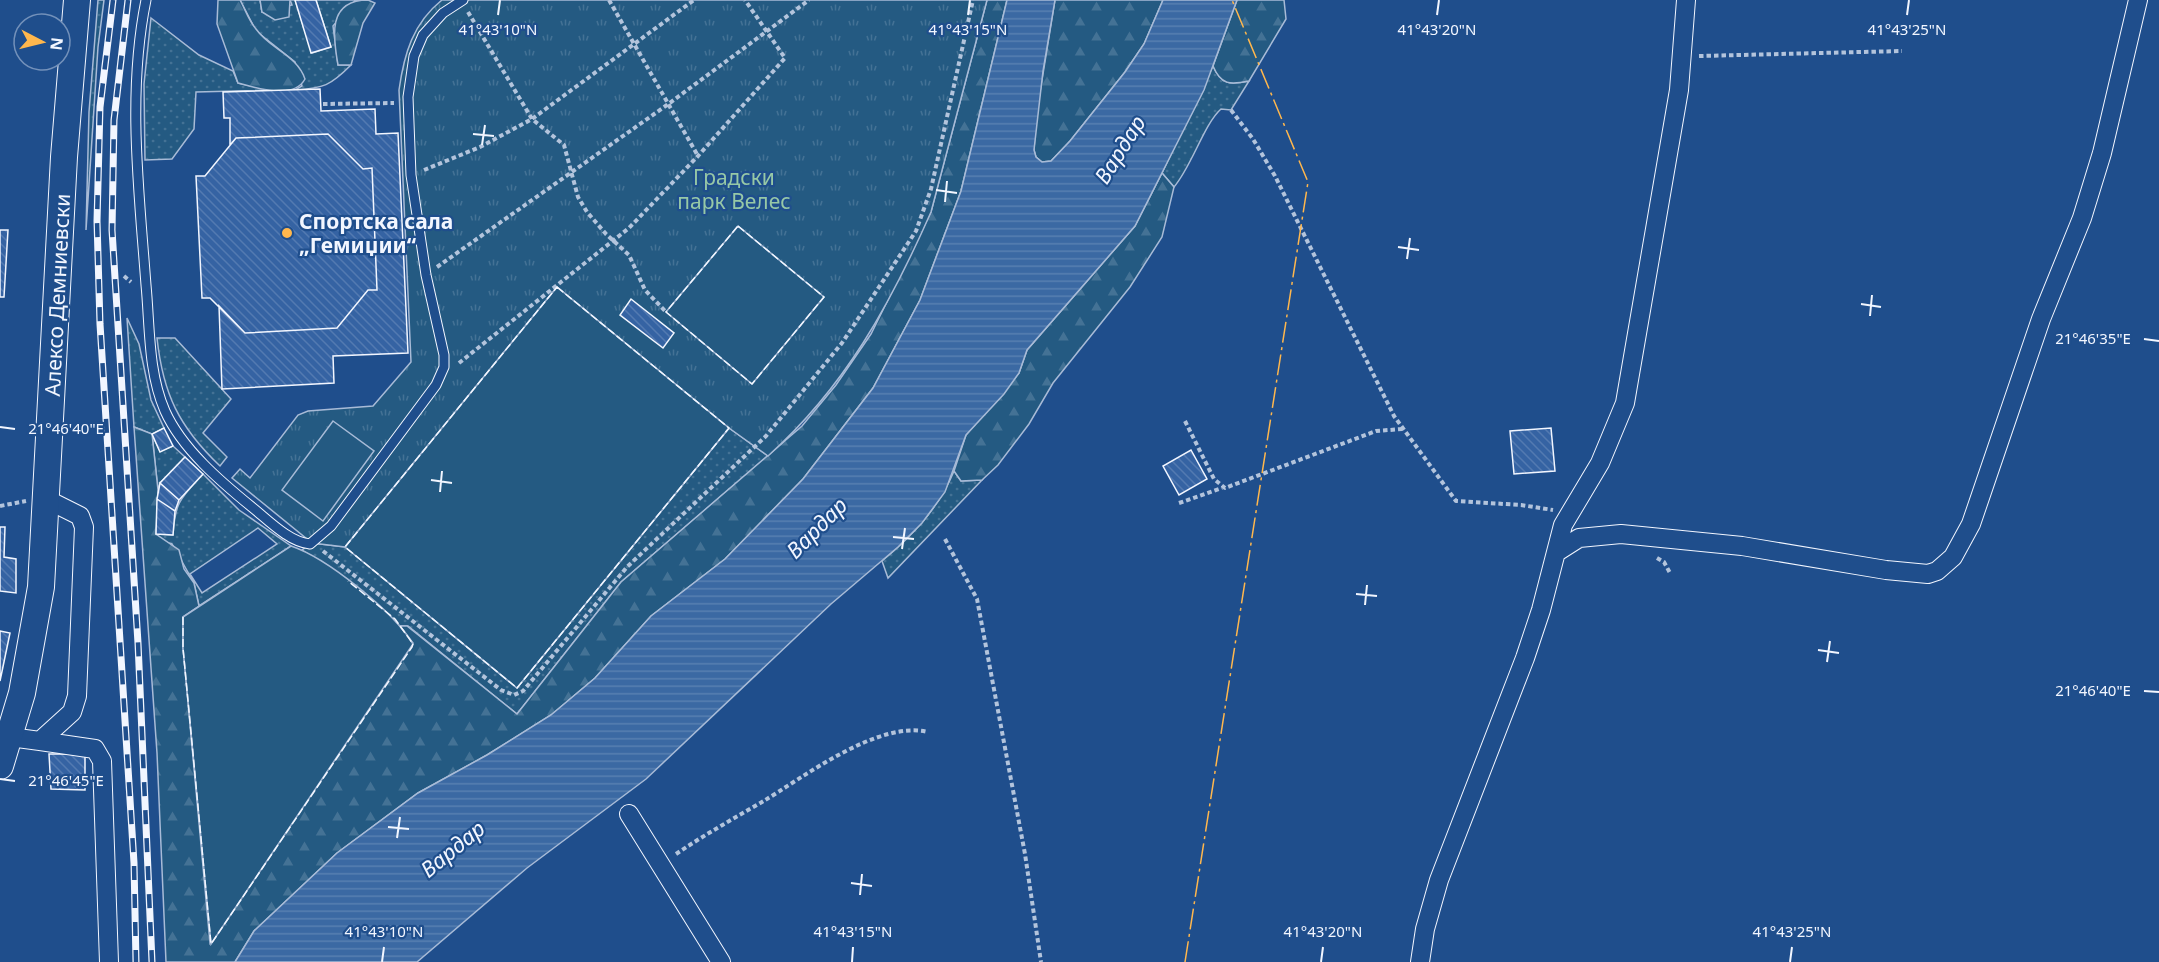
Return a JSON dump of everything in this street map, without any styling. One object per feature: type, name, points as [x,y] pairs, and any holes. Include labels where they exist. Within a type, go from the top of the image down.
[{"type":"main road","name":"Алексо Демниевски","points":[[0,766],[10,737],[35,634],[41,587],[63,157],[78,0]]},
{"type":"street","points":[[1420,962],[1425,929],[1439,880],[1525,658],[1568,513],[1600,464],[1618,423],[1630,385],[1684,56],[1686,0]]},
{"type":"street","points":[[1557,552],[1579,538],[1621,534],[1791,552],[1886,570],[1928,574],[1946,564],[1960,548],[1971,524],[2041,319],[2082,218],[2102,153],[2138,0]]},
{"type":"street","points":[[40,741],[72,712],[77,696],[83,591],[84,526],[80,516],[46,499]]},
{"type":"street","points":[[10,737],[94,749],[102,761],[109,962]]},
{"type":"street","points":[[629,814],[721,962]]},
{"type":"lane","points":[[146,0],[137,58],[136,109],[150,338],[162,403],[182,439],[236,494],[289,536],[303,543],[312,543],[331,526],[440,378],[444,355],[426,275],[411,175],[408,103],[410,75],[417,44],[435,20],[462,0]]},
{"type":"path","points":[[462,0],[532,119],[557,136],[564,145],[582,204],[629,255],[645,290],[666,312]]},
{"type":"path","points":[[609,0],[698,156]]},
{"type":"path","points":[[411,175],[480,147],[532,119],[694,0]]},
{"type":"path","points":[[440,378],[629,228],[698,156],[785,58],[745,0]]},
{"type":"path","points":[[426,275],[572,174],[809,0]]},
{"type":"path","points":[[312,543],[501,690],[514,696],[524,691],[627,567],[766,436],[842,343],[904,252],[923,214],[931,189],[973,0]]},
{"type":"path","points":[[1684,56],[1902,51]]},
{"type":"path","points":[[323,104],[408,103]]},
{"type":"path","points":[[1231,110],[1275,176],[1402,429],[1456,501],[1521,505],[1568,513]]},
{"type":"path","points":[[124,276],[131,282]]},
{"type":"path","points":[[1185,421],[1214,479],[1222,487]]},
{"type":"path","points":[[1179,503],[1222,487],[1228,488],[1376,431],[1402,429]]},
{"type":"path","points":[[945,539],[977,599],[1025,854],[1041,962]]},
{"type":"path","points":[[662,867],[705,834],[832,760],[892,733],[913,730],[928,732]]},
{"type":"green space","points":[[98,0],[104,0],[98,47],[86,230],[89,112]]},
{"type":"green space","points":[[218,0],[240,0],[251,22],[262,36],[290,58],[301,71],[305,79],[300,85],[284,91],[274,91],[238,83],[217,24]]},
{"type":"green space","points":[[240,0],[260,0],[262,12],[292,5],[290,0],[295,0],[312,53],[331,47],[316,0],[360,0],[355,1],[333,26],[338,65],[351,65],[326,85],[295,90],[302,86],[295,62],[256,31]]},
{"type":"green space","points":[[260,0],[290,0],[289,17],[275,20],[262,12]]},
{"type":"green space","points":[[368,0],[375,3],[363,23],[351,65],[338,65],[334,32],[339,13],[345,6]]},
{"type":"green space","name":"Градски парк Велес","points":[[442,0],[987,0],[931,212],[899,280],[882,312],[843,373],[795,430],[768,456],[729,428],[557,287],[345,547],[312,543],[232,478],[240,469],[250,478],[298,415],[308,411],[373,406],[411,362],[399,90],[407,52],[417,29]]},
{"type":"green space","points":[[987,0],[1007,0],[961,191],[920,300],[873,388],[803,479],[725,559],[651,616],[595,678],[551,715],[487,755],[418,793],[337,853],[254,931],[235,962],[166,962],[157,753],[134,427],[152,434],[158,490],[156,534],[179,550],[184,569],[194,583],[199,606],[183,617],[183,648],[210,943],[413,643],[400,626],[407,626],[517,714],[621,582],[802,426],[836,385],[871,334],[931,212]]},
{"type":"green space","points":[[1055,0],[1163,0],[1144,44],[1125,72],[1070,141],[1051,161],[1042,162],[1036,157],[1034,150],[1036,117]]},
{"type":"green space","points":[[1237,0],[1284,0],[1286,19],[1249,81],[1231,83],[1219,77],[1213,66]]},
{"type":"green space","points":[[151,18],[199,55],[233,71],[238,83],[270,90],[196,92],[194,129],[172,159],[145,160],[144,84]]},
{"type":"green space","points":[[1213,66],[1219,77],[1227,82],[1249,81],[1231,110],[1221,109],[1215,116],[1174,187],[1162,173]]},
{"type":"green space","points":[[1162,173],[1174,187],[1162,237],[1130,287],[1053,383],[1029,424],[998,465],[982,480],[961,481],[954,471],[966,435],[1019,373],[1027,350],[1135,226]]},
{"type":"green space","points":[[738,226],[824,297],[752,384],[666,312]]},
{"type":"green space","points":[[557,287],[729,428],[517,688],[345,547]]},
{"type":"green space","points":[[127,318],[139,344],[151,400],[164,428],[152,434],[134,427]]},
{"type":"green space","points":[[157,338],[175,338],[231,399],[203,433],[227,457],[220,466],[194,437],[175,408],[164,376]]},
{"type":"green space","points":[[333,421],[374,451],[323,521],[282,490]]},
{"type":"green space","points":[[729,428],[768,456],[621,582],[517,714],[408,626],[400,626],[348,581],[302,550],[312,543],[345,547],[517,688]]},
{"type":"green space","points":[[152,434],[160,451],[173,446],[185,457],[160,483],[158,490]]},
{"type":"green space","points":[[954,471],[961,481],[982,480],[888,578],[882,561],[904,542],[933,509]]},
{"type":"green space","points":[[203,474],[239,510],[291,546],[199,606],[194,583],[172,544],[164,542],[156,534],[173,535],[175,514],[180,501]],"holes":[[[258,528],[277,544],[202,593],[190,574]]]},
{"type":"green space","points":[[291,546],[306,552],[358,587],[391,616],[413,644],[211,944],[183,648],[183,617]]},
{"type":"water","name":"Вардар","points":[[1007,0],[1055,0],[1043,71],[1034,150],[1036,157],[1042,162],[1051,161],[1070,141],[1125,72],[1144,44],[1163,0],[1237,0],[1204,90],[1135,226],[1027,350],[1019,373],[1004,394],[966,435],[945,492],[922,523],[898,547],[831,604],[646,779],[527,868],[417,962],[235,962],[254,931],[337,853],[418,793],[487,755],[551,715],[595,678],[651,616],[725,559],[803,479],[873,388],[920,300],[961,191]]},
{"type":"building","points":[[295,0],[316,0],[331,47],[311,53]]},
{"type":"building","points":[[320,89],[321,111],[375,109],[376,134],[398,133],[408,353],[333,356],[334,383],[222,389],[219,306],[245,333],[337,328],[368,290],[377,290],[372,168],[363,169],[328,134],[236,138],[230,145],[230,118],[224,118],[223,92]]},
{"type":"building","name":"Спортска сала „Гемиџии“","points":[[328,134],[363,169],[372,168],[377,290],[368,290],[337,328],[245,333],[210,298],[202,298],[196,176],[205,176],[236,138]]},
{"type":"building","points":[[0,230],[8,230],[4,297],[0,297]]},
{"type":"building","points":[[631,299],[674,333],[663,348],[620,315]]},
{"type":"building","points":[[164,428],[173,446],[160,452],[152,434]]},
{"type":"building","points":[[1551,428],[1555,471],[1514,474],[1510,431]]},
{"type":"building","points":[[1191,450],[1207,479],[1179,495],[1163,466]]},
{"type":"building","points":[[185,457],[203,474],[179,500],[160,483]]},
{"type":"building","points":[[160,483],[179,500],[175,511],[157,499]]},
{"type":"building","points":[[157,499],[175,511],[173,535],[156,534]]},
{"type":"building","points":[[0,527],[5,527],[4,557],[16,559],[16,593],[0,591]]},
{"type":"building","points":[[0,631],[10,633],[0,681]]},
{"type":"building","points":[[49,754],[85,754],[85,790],[51,789]]},
{"type":"railway","points":[[113,0],[100,107],[97,221],[100,324],[134,863],[136,962]]},
{"type":"railway","points":[[128,0],[114,120],[112,230],[138,643],[152,962]]},
{"type":"fence","points":[[738,226],[824,297],[752,384],[666,312],[738,226]]},
{"type":"fence","points":[[557,287],[729,428],[517,688],[345,547],[557,287]]},
{"type":"fence","points":[[183,617],[183,648],[211,944],[412,647],[413,644],[395,619],[348,581]]},
{"type":"power","points":[[1185,962],[1308,182],[1232,0]]},
{"type":"place","name":"Спортска сала „Гемиџии“","points":[[287,233]]}]
